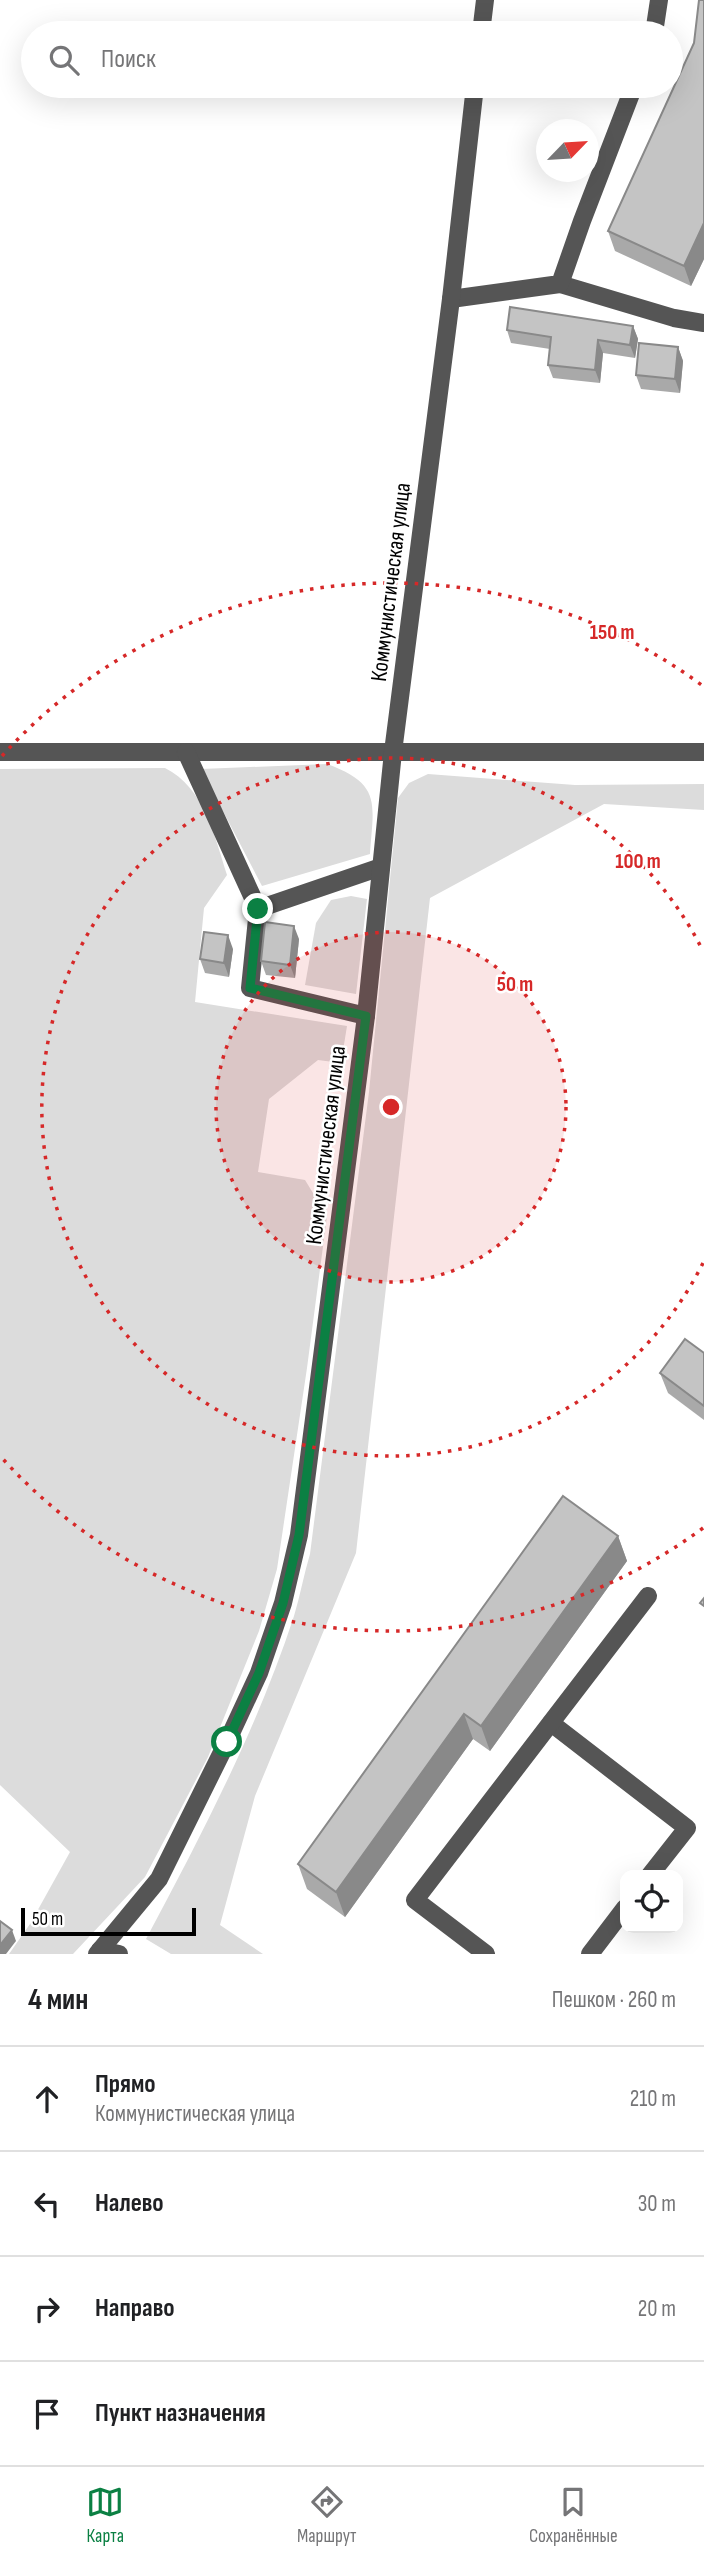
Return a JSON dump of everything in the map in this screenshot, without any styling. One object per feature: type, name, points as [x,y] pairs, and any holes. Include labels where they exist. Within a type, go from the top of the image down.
[{"type":"street","points":[[482,21],[485,0]]},
{"type":"street","points":[[656,21],[659,0]]},
{"type":"street","name":"Коммунистическая улица","points":[[99,1952],[159,1879],[259,1673],[283,1603],[299,1535],[366,1016],[393,752],[451,299],[474,98]]},
{"type":"street","points":[[560,284],[629,98]]},
{"type":"street","points":[[451,299],[560,284],[674,318],[704,323]]},
{"type":"street","points":[[0,752],[704,752]]},
{"type":"street","points":[[186,752],[258,909],[250,988],[366,1016]]},
{"type":"street","points":[[258,909],[381,867]]},
{"type":"street","points":[[486,1954],[415,1900],[648,1596]]},
{"type":"street","points":[[551,1723],[687,1828],[654,1870]]},
{"type":"street","points":[[590,1954],[620,1915]]},
{"type":"street","points":[[99,1952],[119,1954]]},
{"type":"shaded area","points":[[327,764],[358,780],[371,798],[370,854],[262,886],[201,769]]},
{"type":"shaded area","points":[[165,768],[178,776],[199,800],[227,875],[204,908],[195,1002],[347,1026],[341,1063],[318,1060],[269,1099],[258,1172],[305,1180],[327,1216],[277,1569],[259,1631],[208,1757],[145,1877],[73,1954],[9,1954],[30,1924],[70,1852],[0,1785],[0,769]]},
{"type":"shaded area","points":[[428,774],[575,785],[704,784],[704,810],[604,804],[430,898],[356,1553],[255,1796],[220,1925],[263,1954],[171,1954],[146,1939],[246,1740],[294,1616],[310,1554],[369,1092],[398,798],[409,783]]},
{"type":"shaded area","points":[[351,896],[367,899],[356,994],[305,985],[316,923],[331,900]]},
{"type":"building","points":[[699,0],[704,0],[704,223],[684,266],[608,231],[669,98],[683,98],[683,67],[694,43]]},
{"type":"building","points":[[510,307],[633,326],[630,345],[598,340],[595,370],[548,365],[551,337],[507,330]]},
{"type":"building","points":[[639,343],[678,347],[675,379],[636,375]]},
{"type":"building","points":[[265,922],[294,926],[290,965],[261,961]]},
{"type":"building","points":[[204,932],[228,935],[224,963],[200,959]]},
{"type":"building","points":[[685,1339],[704,1353],[704,1406],[660,1373]]},
{"type":"building","points":[[563,1496],[618,1536],[481,1726],[464,1714],[336,1892],[298,1864]]},
{"type":"building","points":[[0,1921],[12,1930],[0,1945]]},
{"type":"route","points":[[227,1742],[259,1673],[283,1603],[299,1535],[366,1016],[250,988],[258,909]]}]
